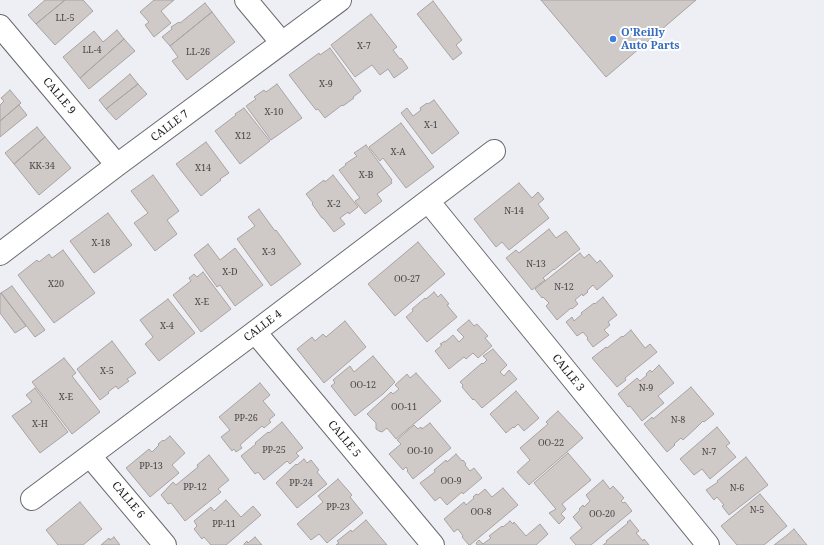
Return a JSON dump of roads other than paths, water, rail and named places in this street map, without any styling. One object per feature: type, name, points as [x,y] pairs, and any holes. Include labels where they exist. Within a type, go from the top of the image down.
[{"type":"street","points":[[246,0],[282,43]]},
{"type":"street","name":"CALLE 7","points":[[0,254],[117,165],[340,0]]},
{"type":"street","name":"CALLE 9","points":[[0,26],[117,165]]},
{"type":"street","name":"CALLE 4","points":[[32,499],[494,151]]},
{"type":"street","name":"CALLE 3","points":[[428,201],[708,545]]},
{"type":"street","name":"CALLE 5","points":[[255,332],[433,545]]},
{"type":"street","name":"CALLE 6","points":[[90,456],[165,545]]},
{"type":"place","name":"O'Reilly Auto Parts","points":[[613,39]]}]
